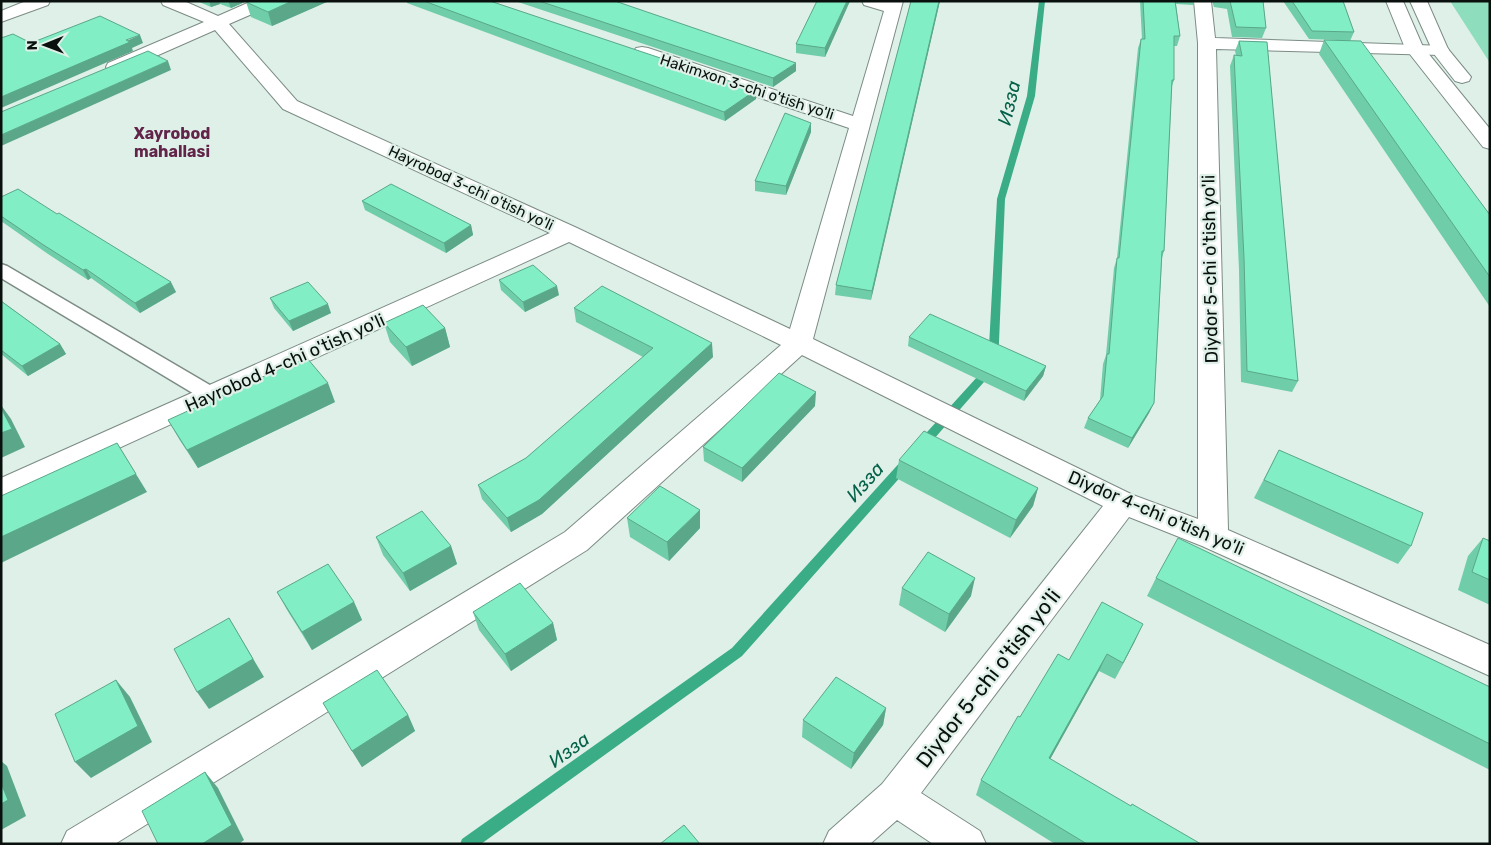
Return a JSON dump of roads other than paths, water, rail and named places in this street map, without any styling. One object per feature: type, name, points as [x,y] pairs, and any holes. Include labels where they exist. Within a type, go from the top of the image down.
[{"type":"street","points":[[1,17],[42,1]]},
{"type":"street","name":"Hayrobod 3-chi o'tish yo'li","points":[[169,1],[218,22],[290,104],[569,233],[799,343]]},
{"type":"street","points":[[100,73],[267,1]]},
{"type":"street","name":"Diydor 5-chi o'tish yo'li","points":[[1202,1],[1207,43],[1213,537]]},
{"type":"street","points":[[1394,1],[1414,48],[1490,143]]},
{"type":"street","points":[[1418,1],[1440,50],[1473,92]]},
{"type":"street","points":[[80,844],[576,541],[799,343],[861,124],[886,4]]},
{"type":"street","points":[[1207,43],[1440,50]]},
{"type":"street","name":"Hakimxon 3-chi o'tish yo'li","points":[[629,48],[861,124]]},
{"type":"street","name":"Hayrobod 4-chi o'tish yo'li","points":[[1,491],[569,233]]},
{"type":"street","name":"Diydor 4-chi o'tish yo'li","points":[[799,343],[1123,503],[1213,537],[1490,660]]},
{"type":"street","name":"Diydor 5-chi o'tish yo'li","points":[[842,844],[895,797],[1123,503]]},
{"type":"street","points":[[895,797],[967,844]]},
{"type":"lane","points":[[1,270],[213,396]]},
{"type":"waterway","name":"Изза","points":[[922,445],[993,366],[1001,199],[1031,96],[1042,1]]},
{"type":"waterway","name":"Изза","points":[[468,844],[737,652],[907,462]]},
{"type":"district","name":"Xayrobod mahallasi","points":[[172,142]]}]
